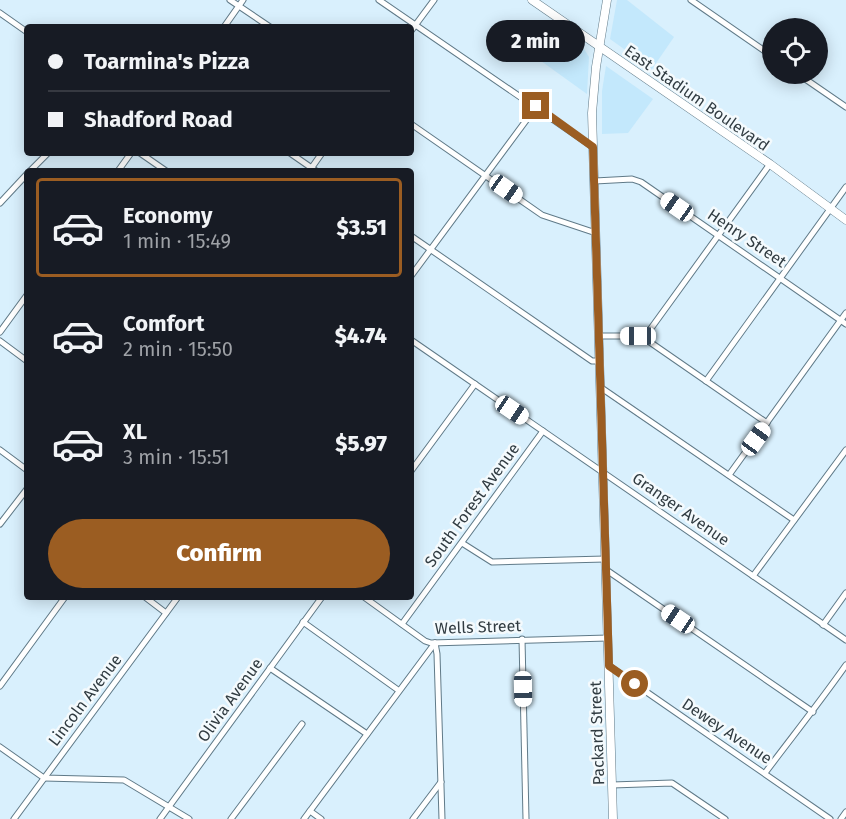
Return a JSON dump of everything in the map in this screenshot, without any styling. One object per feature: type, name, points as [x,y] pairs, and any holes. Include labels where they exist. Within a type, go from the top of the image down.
[{"type":"main road","name":"East Stadium Boulevard","points":[[532,0],[770,164],[846,220]]},
{"type":"main road","name":"Packard Street","points":[[607,0],[592,99],[613,819]]},
{"type":"street","points":[[230,0],[266,24]]},
{"type":"street","points":[[226,24],[243,0]]},
{"type":"street","points":[[379,0],[414,24]]},
{"type":"street","points":[[434,0],[415,25],[593,147]]},
{"type":"street","points":[[691,0],[762,49]]},
{"type":"street","points":[[0,14],[24,31]]},
{"type":"street","points":[[813,84],[846,107]]},
{"type":"street","points":[[414,272],[536,106]]},
{"type":"street","points":[[414,126],[542,215],[596,233]]},
{"type":"street","points":[[32,168],[45,156]]},
{"type":"street","points":[[144,156],[162,168]]},
{"type":"street","points":[[294,156],[309,168]]},
{"type":"street","points":[[644,338],[770,164]]},
{"type":"street","points":[[0,203],[24,176]]},
{"type":"street","name":"Henry Street","points":[[595,181],[637,180],[844,322]]},
{"type":"street","points":[[706,381],[846,187]]},
{"type":"street","points":[[414,238],[592,360],[600,360]]},
{"type":"street","points":[[0,332],[24,299]]},
{"type":"street","points":[[729,475],[844,322],[846,314]]},
{"type":"street","points":[[599,336],[644,338],[767,423]]},
{"type":"street","points":[[0,341],[24,359]]},
{"type":"street","name":"Granger Avenue","points":[[414,342],[846,640]]},
{"type":"street","points":[[414,467],[475,384]]},
{"type":"street","points":[[600,387],[794,520]]},
{"type":"street","name":"South Forest Avenue","points":[[402,624],[543,431]]},
{"type":"street","points":[[0,450],[24,468]]},
{"type":"street","points":[[753,576],[846,451]]},
{"type":"street","points":[[0,524],[24,493]]},
{"type":"street","points":[[462,543],[492,562],[605,559]]},
{"type":"street","points":[[605,569],[813,712]]},
{"type":"street","points":[[823,625],[846,593]]},
{"type":"street","points":[[0,686],[63,600]]},
{"type":"street","points":[[149,600],[166,613]]},
{"type":"street","name":"Lincoln Avenue","points":[[14,819],[175,600]]},
{"type":"street","name":"Olivia Avenue","points":[[160,819],[320,600]]},
{"type":"street","name":"Wells Street","points":[[368,600],[425,641],[435,643],[608,638]]},
{"type":"street","points":[[303,622],[398,690]]},
{"type":"street","points":[[522,639],[526,819]]},
{"type":"street","points":[[304,819],[435,643]]},
{"type":"street","points":[[435,643],[442,819]]},
{"type":"street","points":[[765,773],[813,712],[846,665]]},
{"type":"street","name":"Dewey Avenue","points":[[609,666],[830,819]]},
{"type":"street","points":[[270,668],[367,734]]},
{"type":"street","points":[[231,819],[302,724]]},
{"type":"street","points":[[0,747],[44,778],[124,780],[189,819]]},
{"type":"street","points":[[413,819],[441,782]]},
{"type":"street","points":[[612,785],[672,783],[725,819]]},
{"type":"street","points":[[310,811],[321,819]]},
{"type":"street","points":[[841,819],[846,812]]},
{"type":"shaded area","points":[[617,0],[627,0],[674,37],[652,69],[610,39]]},
{"type":"shaded area","points":[[560,33],[584,49],[589,57],[587,94],[541,61]]},
{"type":"shaded area","points":[[606,66],[653,99],[628,133],[602,134],[602,91]]},
{"type":"route","points":[[536,106],[593,147],[609,666],[635,684]]}]
